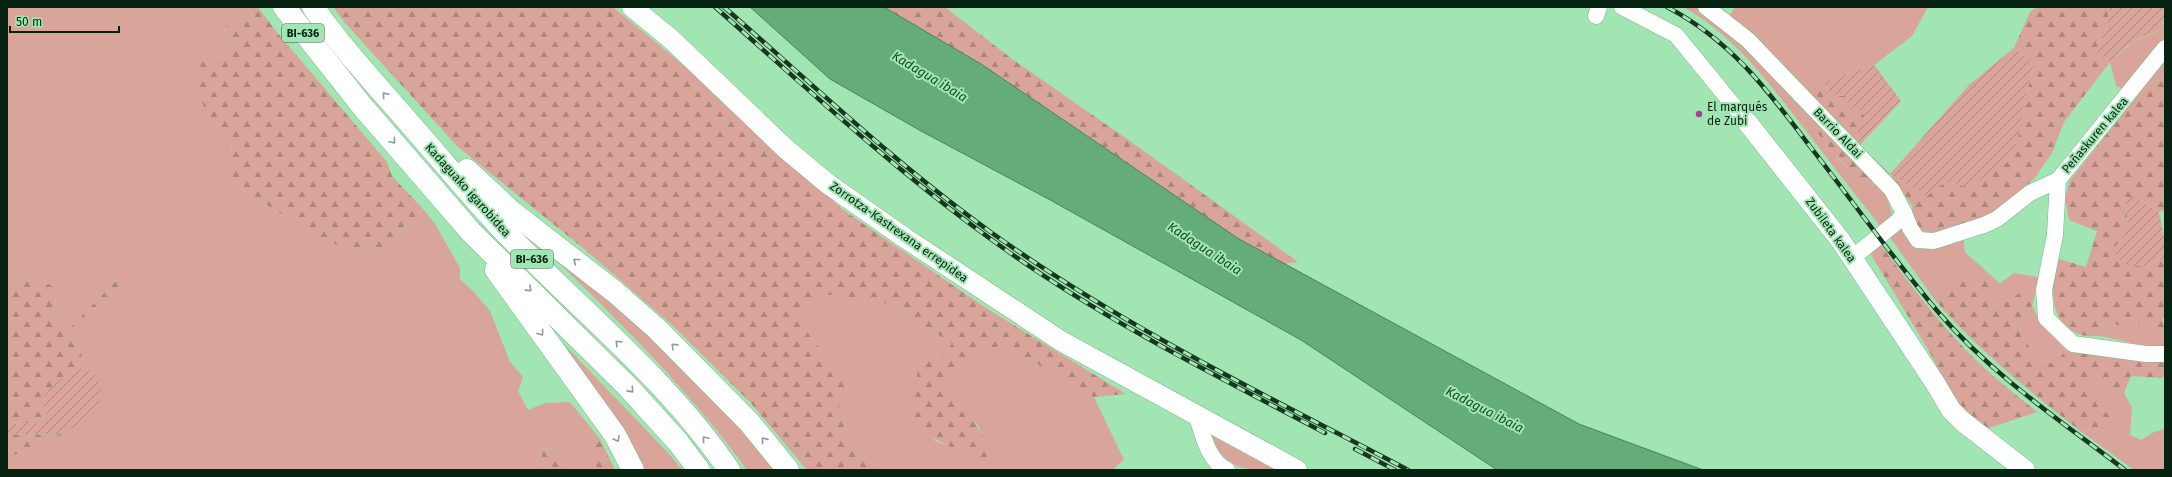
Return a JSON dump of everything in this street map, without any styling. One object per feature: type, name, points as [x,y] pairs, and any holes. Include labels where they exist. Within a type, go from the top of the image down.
[{"type":"highway","name":"Kadaguako igarobidea","points":[[284,7],[362,106],[471,232],[628,387],[678,442],[699,470]]},
{"type":"highway","name":"Kadaguako igarobidea","points":[[313,7],[340,43],[506,233],[627,351],[674,401],[716,452],[728,470]]},
{"type":"highway","points":[[402,115],[460,163],[512,212],[615,292],[656,328],[749,422],[788,470]]},
{"type":"highway","points":[[471,232],[491,263],[615,435],[633,470]]},
{"type":"street","name":"Zorrotza-Kastrexana errepidea","points":[[632,7],[671,39],[786,149],[828,184],[1061,341],[1196,414],[1290,468]]},
{"type":"street","name":"Zubileta kalea","points":[[1622,7],[1676,35],[1777,158],[1852,258],[1935,383],[1951,410],[1962,421],[2025,470]]},
{"type":"street","name":"Barrio Aldai","points":[[1709,10],[1748,40],[1892,190],[1910,228],[1918,240],[1934,241],[1984,225],[1997,219],[2030,193],[2058,180]]},
{"type":"street","name":"Peñaskuren kalea","points":[[2165,48],[2058,180],[2055,235],[2044,290],[2046,318],[2073,344],[2146,354],[2165,354]]},
{"type":"street","points":[[1852,258],[1898,220],[1904,213]]},
{"type":"street","points":[[1196,414],[1204,440],[1214,460],[1227,470]]},
{"type":"green space","points":[[7,7],[249,7],[254,19],[224,27],[233,44],[222,57],[202,61],[205,111],[215,129],[231,140],[232,155],[229,167],[237,186],[297,224],[351,253],[367,244],[381,249],[423,209],[435,224],[460,268],[460,279],[474,292],[490,311],[510,362],[523,377],[518,391],[528,410],[545,403],[570,402],[600,439],[592,448],[592,470],[570,470],[558,448],[540,449],[545,470],[7,470],[7,460],[12,456],[64,434],[96,375],[84,368],[81,353],[72,336],[107,310],[113,290],[126,278],[116,281],[69,329],[57,318],[54,287],[31,274],[7,279]]},
{"type":"green space","points":[[249,7],[258,7],[275,30],[387,162],[392,176],[423,209],[381,249],[367,244],[351,253],[297,224],[237,186],[229,167],[232,155],[231,140],[215,129],[205,111],[196,80],[202,61],[222,57],[233,44],[224,27],[254,19]]},
{"type":"green space","points":[[333,7],[613,7],[722,97],[842,209],[986,308],[1126,394],[1094,397],[1004,345],[984,350],[970,357],[964,362],[958,368],[947,385],[973,420],[983,438],[988,460],[968,454],[949,446],[913,424],[918,366],[943,356],[952,343],[883,302],[829,295],[806,301],[805,329],[821,351],[881,406],[880,416],[848,386],[839,405],[847,435],[852,447],[884,470],[807,470],[749,401],[672,325],[583,248],[458,147],[345,23]]},
{"type":"green space","points":[[884,7],[945,7],[1012,59],[1137,146],[1298,262],[1284,264],[1239,239],[981,64]]},
{"type":"green space","points":[[1683,7],[1718,7],[1730,15],[1735,7],[1928,7],[1912,36],[1874,65],[1823,82],[1814,88],[1837,157],[1857,179],[1872,183],[1882,190],[1889,202],[1892,216],[1880,226],[1778,94],[1750,61],[1718,31]]},
{"type":"green space","points":[[2037,7],[2110,7],[2106,30],[2096,50],[2110,62],[2064,122],[2052,153],[2034,179],[2005,203],[1982,219],[1931,235],[1920,230],[1910,217],[1913,207],[1890,174],[1927,196],[1945,182],[1969,187],[2024,101],[2034,66],[2014,48],[2030,12]]},
{"type":"green space","points":[[2110,7],[2165,7],[2163,23],[2157,31],[2130,44],[2110,62],[2096,50],[2106,30]]},
{"type":"green space","points":[[2165,22],[2165,73],[2164,72],[2138,95],[2116,86],[2110,62],[2133,42],[2158,31]]},
{"type":"green space","points":[[2014,48],[2034,66],[2024,101],[2018,138],[2008,162],[1969,187],[1945,182],[1927,196],[1890,174],[1969,85]]},
{"type":"green space","points":[[1874,65],[1901,101],[1860,145],[1858,131],[1866,121],[1862,111],[1850,109],[1846,96],[1831,95],[1823,82]]},
{"type":"green space","points":[[2164,72],[2165,210],[2159,212],[2133,196],[2126,203],[2128,231],[2143,267],[2165,258],[2165,318],[2162,318],[2165,331],[2152,329],[2143,322],[2123,326],[2106,323],[2101,336],[2081,335],[2061,321],[2054,302],[2053,291],[2056,258],[2086,267],[2097,231],[2069,220],[2065,198],[2070,180],[2138,95]]},
{"type":"green space","points":[[1823,82],[1831,95],[1846,96],[1862,111],[1866,121],[1860,145],[1890,174],[1872,183],[1857,179],[1821,138],[1806,113],[1814,88]]},
{"type":"green space","points":[[2133,196],[2159,212],[2165,243],[2165,258],[2143,267],[2123,264],[2113,249],[2128,231],[2126,202]]},
{"type":"green space","points":[[1902,226],[1914,243],[1963,236],[1965,252],[1987,272],[1957,284],[1941,288],[1935,300],[1889,236]]},
{"type":"green space","points":[[536,241],[601,290],[693,375],[780,470],[747,470],[699,409],[647,351]]},
{"type":"green space","points":[[1881,245],[1916,292],[1967,351],[1988,371],[2037,412],[1983,430],[1956,403],[1929,351],[1870,253]]},
{"type":"green space","points":[[1959,272],[1973,278],[1987,272],[2001,284],[1989,292],[1989,309],[2024,291],[2037,287],[2032,305],[2020,321],[2021,335],[2038,359],[2055,364],[2066,350],[2165,360],[2165,374],[2162,378],[2131,376],[2124,393],[2112,392],[2094,380],[2086,390],[2097,391],[2095,401],[2099,409],[2116,418],[2106,431],[2094,429],[2079,430],[1986,353],[1935,300],[1941,288],[1957,284]]},
{"type":"green space","points":[[2014,273],[2038,277],[2037,287],[2024,291],[1989,309],[1989,292]]},
{"type":"green space","points":[[31,274],[54,287],[57,318],[69,329],[116,281],[126,277],[123,287],[113,290],[107,310],[72,336],[81,353],[84,368],[60,379],[47,393],[42,399],[46,415],[38,423],[8,424],[7,426],[7,279]]},
{"type":"green space","points":[[829,295],[883,302],[952,343],[943,356],[918,366],[935,441],[988,460],[979,427],[958,403],[947,385],[958,368],[970,357],[984,350],[1004,345],[1094,397],[1124,460],[1112,470],[884,470],[852,447],[847,435],[839,405],[848,386],[880,415],[881,406],[821,351],[805,329],[806,301]]},
{"type":"green space","points":[[2032,305],[2039,321],[2066,350],[2056,364],[2038,359],[2021,335],[2020,321]]},
{"type":"green space","points":[[2143,322],[2152,329],[2165,331],[2165,348],[2152,348],[2101,336],[2106,323],[2123,326]]},
{"type":"green space","points":[[560,340],[670,455],[682,470],[638,470],[628,449]]},
{"type":"green space","points":[[84,368],[96,375],[103,395],[91,414],[64,434],[7,435],[8,424],[38,423],[46,415],[42,399],[47,393],[60,379]]},
{"type":"green space","points":[[2094,379],[2112,392],[2124,393],[2132,408],[2130,435],[2141,440],[2154,432],[2165,429],[2165,470],[2134,470],[2079,430],[2094,429],[2106,431],[2116,418],[2099,409],[2086,390]]},
{"type":"green space","points":[[64,434],[12,456],[7,460],[7,435]]},
{"type":"green space","points":[[1211,435],[1274,469],[1249,469],[1237,466],[1227,460]]},
{"type":"green space","points":[[600,439],[615,470],[592,470],[592,448]]},
{"type":"green space","points":[[558,448],[570,470],[545,470],[540,449]]},
{"type":"water","name":"Kadagua ibaia","points":[[750,7],[884,7],[981,64],[1239,239],[1579,424],[1703,470],[1497,470],[1301,340],[1052,201],[921,131],[830,79]]},
{"type":"railway","points":[[715,7],[857,133],[930,193],[1006,250],[1083,301],[1162,347],[1325,433]]},
{"type":"railway","points":[[724,7],[922,180],[992,233],[1041,267],[1092,299],[1196,359],[1408,470]]},
{"type":"railway","points":[[1667,7],[1711,36],[1748,69],[1796,128],[1906,273],[1960,336],[2004,377],[2125,470]]},
{"type":"railway","points":[[1355,449],[1395,470]]},
{"type":"place","name":"El marqués de Zubi","points":[[1699,114]]}]
